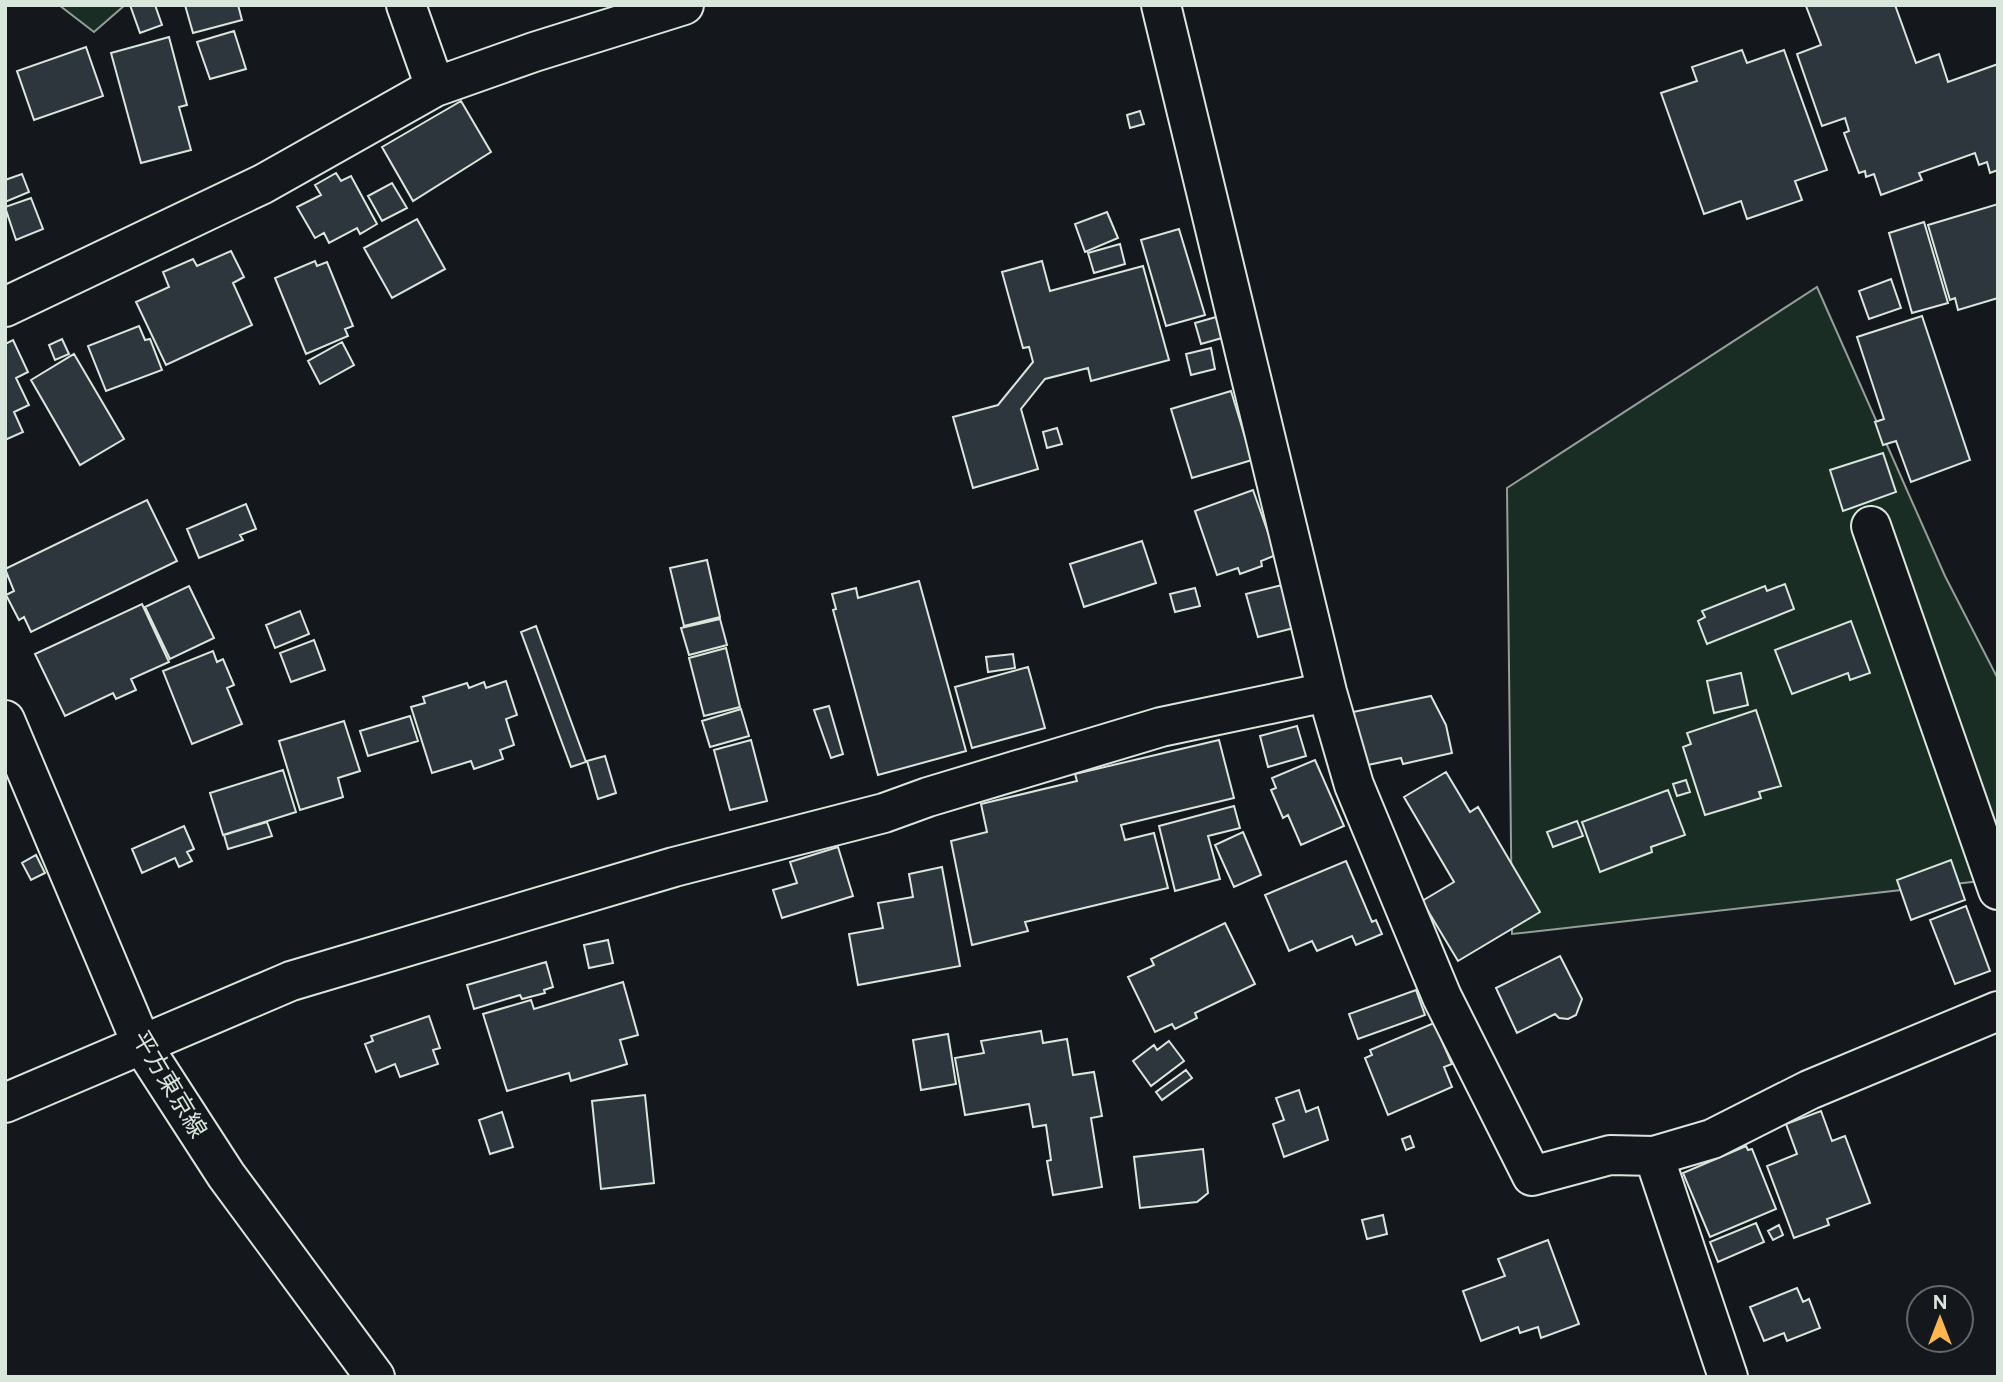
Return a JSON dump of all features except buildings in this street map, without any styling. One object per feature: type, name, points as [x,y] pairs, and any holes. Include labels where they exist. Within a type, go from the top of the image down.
[{"type":"street","points":[[406,5],[435,87]]},
{"type":"street","points":[[5,307],[263,184],[435,87],[534,52],[684,5]]},
{"type":"street","points":[[1161,5],[1327,692],[1354,785],[1442,997],[1532,1176],[1610,1154],[1654,1156],[1712,1139],[1809,1090],[1998,1011]]},
{"type":"street","points":[[1871,526],[1998,890]]},
{"type":"street","points":[[5,1103],[291,981],[674,867],[884,813],[928,797],[1161,727],[1327,692]]},
{"type":"street","name":"平方東京線","points":[[5,720],[142,1045],[226,1175],[375,1377]]},
{"type":"street","points":[[1654,1156],[1728,1377]]},
{"type":"green space","points":[[59,5],[125,5],[94,32]]},
{"type":"green space","points":[[1817,287],[1945,576],[1998,679],[1998,879],[1512,934],[1507,488]]}]
